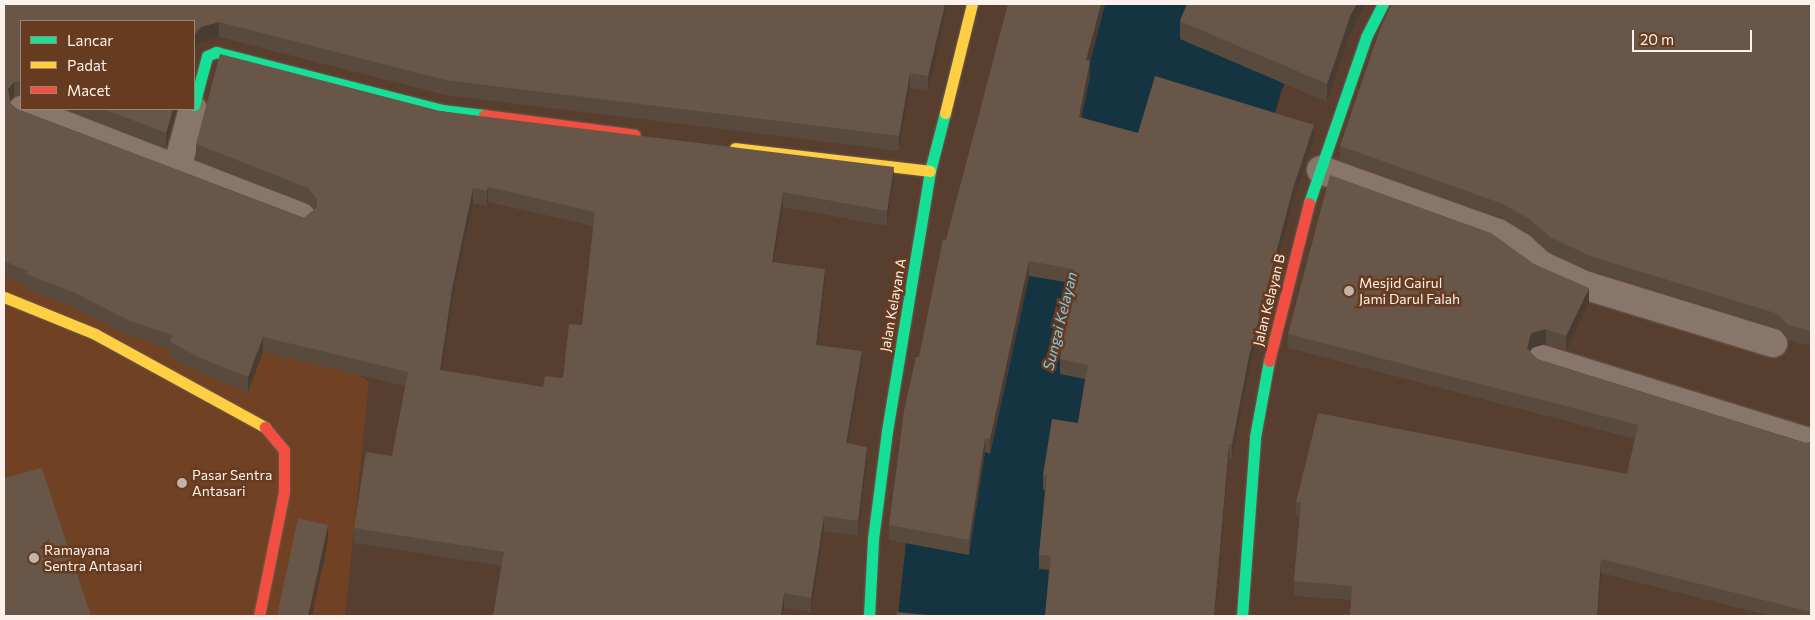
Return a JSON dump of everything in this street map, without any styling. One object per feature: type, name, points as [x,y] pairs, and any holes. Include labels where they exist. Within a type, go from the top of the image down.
[{"type":"street","name":"Jalan Kelayan A","points":[[869,616],[873,539],[887,431],[930,170],[972,4]]},
{"type":"street","name":"Jalan Kelayan B","points":[[1242,616],[1255,437],[1275,330],[1321,170],[1366,37],[1383,4]]},
{"type":"street","points":[[195,101],[207,56],[216,52],[442,110],[648,137]]},
{"type":"street","points":[[4,101],[20,107]]},
{"type":"street","points":[[27,110],[302,217]]},
{"type":"street","points":[[177,168],[193,110]]},
{"type":"street","points":[[726,147],[930,170]]},
{"type":"street","points":[[1321,170],[1498,233],[1521,247],[1542,265],[1584,285],[1773,343]]},
{"type":"street","points":[[4,297],[95,334],[269,429],[284,450],[284,492],[259,616]]},
{"type":"street","points":[[1542,359],[1811,443]]},
{"type":"shaded area","name":"Pasar Sentra Antasari","points":[[4,228],[276,316],[369,382],[345,616],[4,616]]},
{"type":"water","name":"Sungai Kelayan","points":[[1010,4],[1322,4],[1281,92],[1192,407],[1184,616],[898,616],[917,441]]},
{"type":"building","points":[[4,4],[945,4],[928,76],[910,73],[899,136],[445,80],[219,22],[201,27],[195,34],[195,20],[20,20],[20,81],[14,82],[8,89],[11,104],[17,109],[304,218],[317,207],[317,199],[308,188],[196,144],[220,54],[440,111],[894,167],[887,211],[783,192],[772,262],[825,269],[816,345],[862,351],[846,443],[867,447],[858,521],[824,516],[811,598],[784,593],[781,616],[493,616],[504,552],[354,528],[366,452],[392,456],[408,372],[263,337],[248,377],[198,357],[170,342],[172,335],[130,321],[73,292],[26,274],[28,271],[4,261]],"holes":[[[488,187],[595,212],[582,325],[569,324],[563,378],[545,376],[543,387],[440,370],[452,289],[473,188],[487,191]]]},
{"type":"building","points":[[1008,4],[1101,4],[1086,60],[1090,61],[1079,117],[1138,133],[1155,76],[1314,125],[1293,188],[1249,356],[1232,444],[1229,444],[1214,616],[1045,616],[1051,556],[1039,555],[1047,475],[1043,475],[1052,419],[1078,423],[1088,365],[1060,359],[1073,269],[1029,261],[990,439],[985,438],[969,540],[889,525],[904,411],[916,357],[919,357],[943,239],[946,240]]},
{"type":"building","points":[[1187,4],[1357,4],[1351,14],[1327,84],[1180,21]]},
{"type":"building","points":[[1392,4],[1811,4],[1811,331],[1788,325],[1778,314],[1590,256],[1550,237],[1529,219],[1503,204],[1340,146],[1380,29]]},
{"type":"building","points":[[107,110],[173,110],[166,133]]},
{"type":"building","points":[[1330,175],[1491,233],[1534,264],[1589,288],[1566,336],[1546,329],[1531,333],[1527,348],[1537,359],[1806,443],[1811,442],[1811,612],[1601,559],[1597,616],[1350,616],[1352,586],[1294,581],[1301,502],[1296,502],[1318,413],[1627,474],[1638,425],[1288,334]]},
{"type":"building","name":"Ramayana Sentra Antasari","points":[[42,468],[91,616],[4,616],[4,478]]},
{"type":"building","points":[[298,518],[328,525],[308,616],[277,616]]},
{"type":"building","points":[[897,612],[928,615],[928,616],[896,616]]},
{"type":"traffic: fast","points":[[1309,203],[1366,37],[1383,4]]},
{"type":"traffic: fast","points":[[195,101],[207,56],[216,52],[442,110],[484,115]]},
{"type":"traffic: fast","points":[[869,616],[873,539],[887,431],[930,171],[945,113]]},
{"type":"traffic: fast","points":[[1242,616],[1255,437],[1269,361]]},
{"type":"traffic: slow","points":[[945,113],[972,4]]},
{"type":"traffic: slow","points":[[735,148],[930,171]]},
{"type":"traffic: slow","points":[[4,297],[95,334],[265,427]]},
{"type":"traffic: jam","points":[[484,115],[635,135]]},
{"type":"traffic: jam","points":[[1269,361],[1309,203]]},
{"type":"traffic: jam","points":[[259,616],[284,492],[284,450],[265,427]]},
{"type":"place","name":"Mesjid Gairul Jami Darul Falah","points":[[1349,291]]},
{"type":"place","name":"Pasar Sentra Antasari","points":[[182,483]]},
{"type":"place","name":"Ramayana Sentra Antasari","points":[[34,558]]}]
